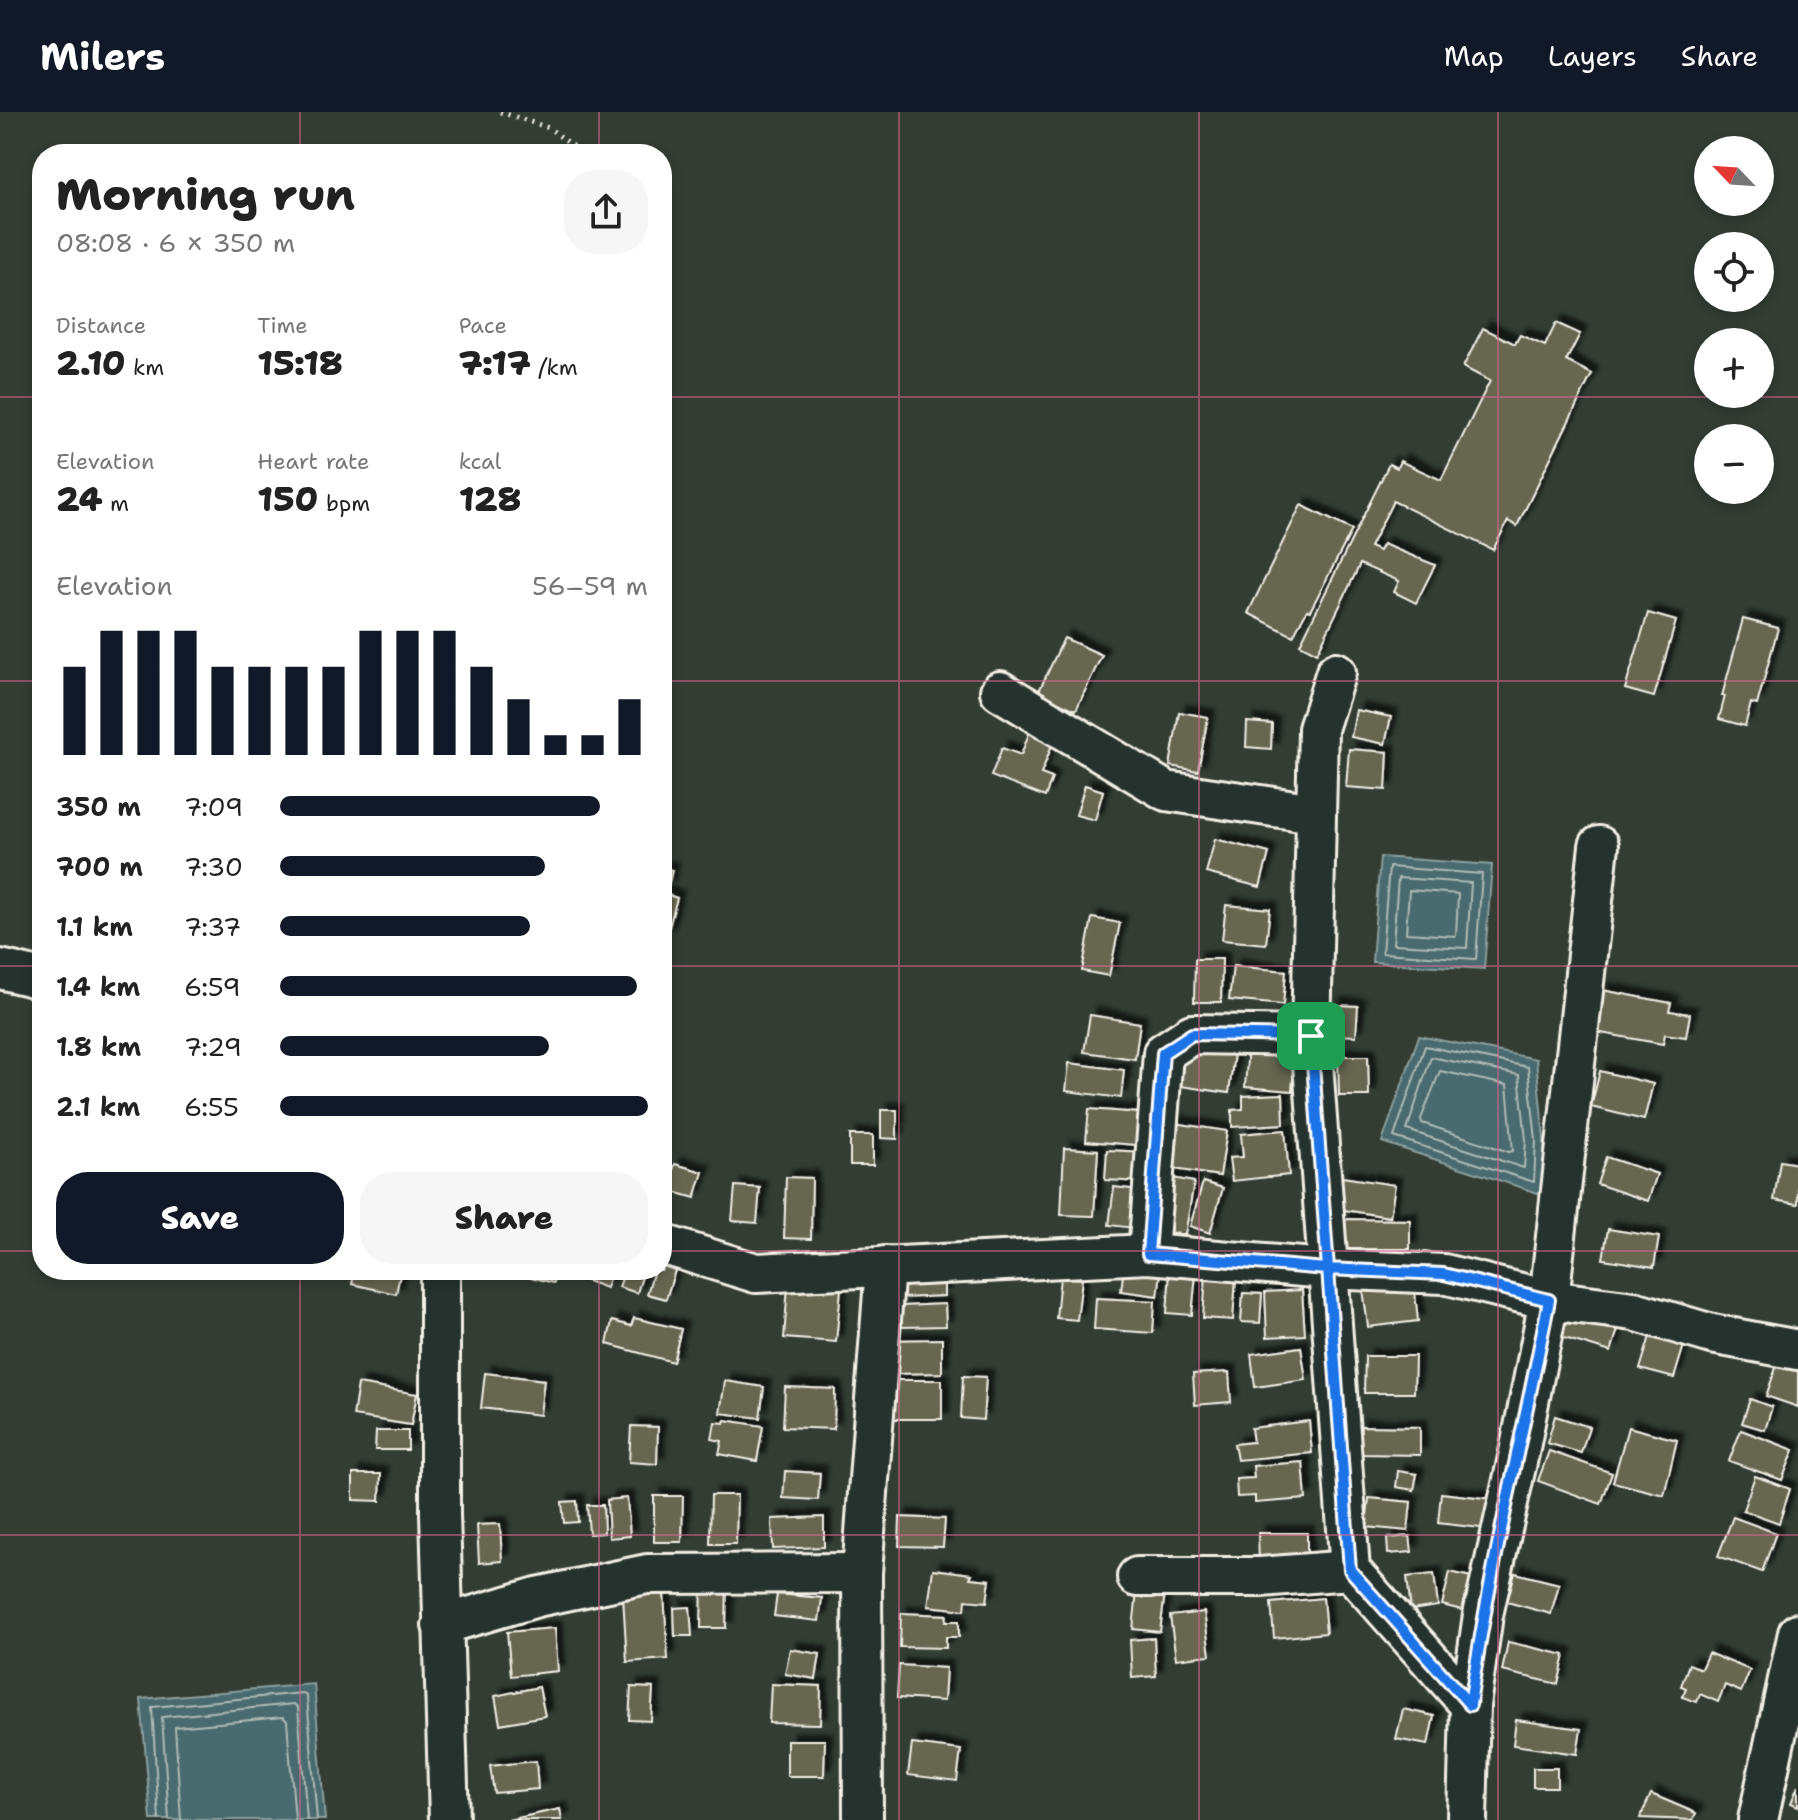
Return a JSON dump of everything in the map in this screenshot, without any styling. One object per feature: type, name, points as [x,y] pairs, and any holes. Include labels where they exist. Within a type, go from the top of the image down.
[{"type":"street","points":[[1336,672],[1318,729],[1311,1036],[1350,1570],[1470,1705]]},
{"type":"street","points":[[1000,691],[1166,791],[1315,813]]},
{"type":"street","points":[[1467,1820],[1470,1705],[1483,1615],[1549,1300],[1599,846]]},
{"type":"street","points":[[0,969],[32,977]]},
{"type":"street","points":[[1148,1254],[1163,1053],[1192,1034],[1311,1036]]},
{"type":"street","points":[[672,1247],[756,1273],[1148,1254],[1326,1269],[1444,1274],[1549,1300],[1634,1311],[1712,1334],[1798,1350]]},
{"type":"street","points":[[863,1820],[862,1573],[885,1266]]},
{"type":"street","points":[[439,1280],[442,1625],[449,1820]]},
{"type":"street","points":[[1137,1577],[1260,1577],[1350,1570]]},
{"type":"street","points":[[442,1625],[537,1597],[647,1574],[862,1573]]},
{"type":"street","points":[[1758,1820],[1798,1633]]},
{"type":"path","points":[[500,112],[549,128],[571,144]]},
{"type":"water","points":[[1380,857],[1492,865],[1484,969],[1372,962]]},
{"type":"water","points":[[1419,1036],[1536,1059],[1544,1139],[1544,1195],[1382,1142]]},
{"type":"water","points":[[314,1684],[325,1820],[151,1820],[141,1699]]},
{"type":"building","points":[[1556,323],[1580,334],[1566,361],[1592,374],[1517,526],[1508,521],[1493,550],[1393,501],[1370,547],[1379,551],[1383,544],[1435,565],[1416,603],[1394,592],[1399,581],[1360,564],[1317,653],[1300,644],[1389,464],[1397,468],[1400,461],[1441,480],[1490,381],[1463,367],[1483,328],[1515,344],[1520,335],[1545,346]]},
{"type":"building","points":[[1301,505],[1352,530],[1310,611],[1307,610],[1293,636],[1248,613]]},
{"type":"building","points":[[1648,613],[1676,621],[1654,697],[1625,689]]},
{"type":"building","points":[[1743,619],[1778,628],[1757,705],[1751,703],[1745,726],[1719,719],[1725,696],[1722,696]]},
{"type":"building","points":[[1064,638],[1102,655],[1076,710],[1038,693]]},
{"type":"building","points":[[1356,710],[1391,717],[1385,744],[1351,737]]},
{"type":"building","points":[[1179,712],[1208,717],[1198,771],[1170,766]]},
{"type":"building","points":[[1247,722],[1272,724],[1271,749],[1246,747]]},
{"type":"building","points":[[1031,728],[1055,737],[1041,774],[1052,778],[1045,797],[991,776],[1002,748],[1021,755]]},
{"type":"building","points":[[1349,749],[1388,752],[1386,790],[1346,787]]},
{"type":"building","points":[[1085,785],[1103,791],[1095,820],[1076,815]]},
{"type":"building","points":[[1215,839],[1269,853],[1260,887],[1206,873]]},
{"type":"building","points":[[672,896],[677,898],[672,916]]},
{"type":"building","points":[[1226,905],[1270,909],[1266,944],[1222,940]]},
{"type":"building","points":[[1092,918],[1120,923],[1109,976],[1082,971]]},
{"type":"building","points":[[1195,959],[1222,959],[1221,1002],[1194,1002]]},
{"type":"building","points":[[1233,966],[1286,971],[1283,1005],[1229,1000]]},
{"type":"building","points":[[1602,990],[1671,1003],[1669,1011],[1690,1014],[1686,1037],[1665,1034],[1663,1044],[1595,1032]]},
{"type":"building","points":[[1334,1005],[1358,1006],[1356,1036],[1332,1035]]},
{"type":"building","points":[[1090,1015],[1140,1023],[1135,1059],[1084,1052]]},
{"type":"building","points":[[1248,1046],[1295,1050],[1292,1091],[1245,1087]]},
{"type":"building","points":[[1186,1047],[1234,1053],[1229,1093],[1180,1086]]},
{"type":"building","points":[[1338,1056],[1368,1056],[1369,1096],[1339,1096]]},
{"type":"building","points":[[1069,1063],[1124,1070],[1121,1098],[1066,1091]]},
{"type":"building","points":[[1600,1071],[1653,1084],[1644,1120],[1591,1107]]},
{"type":"building","points":[[1283,1094],[1284,1124],[1232,1127],[1232,1110],[1243,1109],[1243,1096]]},
{"type":"building","points":[[1089,1109],[1139,1113],[1136,1145],[1086,1141]]},
{"type":"building","points":[[881,1110],[897,1110],[897,1139],[881,1138]]},
{"type":"building","points":[[1174,1123],[1227,1131],[1220,1176],[1167,1168]]},
{"type":"building","points":[[1285,1130],[1289,1175],[1232,1181],[1229,1158],[1243,1157],[1241,1134]]},
{"type":"building","points":[[850,1135],[873,1135],[873,1165],[850,1165]]},
{"type":"building","points":[[1064,1148],[1098,1150],[1094,1216],[1061,1215]]},
{"type":"building","points":[[1107,1150],[1144,1152],[1143,1182],[1105,1180]]},
{"type":"building","points":[[1606,1157],[1657,1174],[1648,1201],[1597,1184]]},
{"type":"building","points":[[1780,1161],[1798,1164],[1798,1204],[1774,1200]]},
{"type":"building","points":[[675,1164],[703,1172],[695,1198],[672,1191]]},
{"type":"building","points":[[786,1177],[812,1178],[811,1239],[784,1238]]},
{"type":"building","points":[[1167,1177],[1194,1182],[1185,1235],[1158,1230]]},
{"type":"building","points":[[1342,1177],[1395,1185],[1390,1217],[1337,1209]]},
{"type":"building","points":[[1203,1182],[1223,1188],[1210,1233],[1190,1226]]},
{"type":"building","points":[[735,1186],[760,1188],[757,1223],[732,1221]]},
{"type":"building","points":[[1114,1187],[1139,1190],[1134,1228],[1109,1225]]},
{"type":"building","points":[[1343,1219],[1410,1220],[1410,1249],[1342,1249]]},
{"type":"building","points":[[1608,1229],[1659,1237],[1654,1267],[1603,1259]]},
{"type":"building","points":[[672,1259],[678,1261],[672,1280]]},
{"type":"building","points":[[1124,1267],[1161,1272],[1158,1296],[1121,1291]]},
{"type":"building","points":[[1170,1271],[1196,1274],[1192,1315],[1167,1313]]},
{"type":"building","points":[[1206,1275],[1236,1278],[1233,1320],[1203,1318]]},
{"type":"building","points":[[944,1276],[944,1296],[902,1298],[901,1278]]},
{"type":"building","points":[[1060,1277],[1082,1279],[1077,1320],[1056,1318]]},
{"type":"building","points":[[353,1280],[399,1280],[396,1294],[352,1284]]},
{"type":"building","points":[[584,1280],[609,1280],[606,1288]]},
{"type":"building","points":[[621,1280],[641,1280],[637,1293],[619,1287]]},
{"type":"building","points":[[651,1280],[672,1280],[666,1299],[647,1294]]},
{"type":"building","points":[[1414,1283],[1418,1321],[1368,1327],[1363,1289]]},
{"type":"building","points":[[788,1285],[841,1289],[836,1342],[784,1338]]},
{"type":"building","points":[[1302,1290],[1305,1335],[1267,1337],[1265,1292]]},
{"type":"building","points":[[1243,1293],[1262,1294],[1260,1323],[1241,1322]]},
{"type":"building","points":[[1096,1298],[1155,1301],[1153,1333],[1094,1329]]},
{"type":"building","points":[[945,1304],[946,1326],[902,1327],[902,1306]]},
{"type":"building","points":[[1569,1311],[1619,1326],[1611,1352],[1561,1337]]},
{"type":"building","points":[[634,1318],[681,1329],[673,1362],[607,1344],[612,1321],[631,1326]]},
{"type":"building","points":[[1651,1333],[1685,1342],[1674,1378],[1640,1369]]},
{"type":"building","points":[[942,1339],[942,1373],[892,1374],[891,1340]]},
{"type":"building","points":[[1301,1347],[1306,1380],[1255,1387],[1251,1354]]},
{"type":"building","points":[[1365,1356],[1415,1356],[1414,1393],[1364,1393]]},
{"type":"building","points":[[1778,1362],[1798,1368],[1798,1407],[1766,1396]]},
{"type":"building","points":[[1229,1372],[1231,1402],[1195,1405],[1193,1374]]},
{"type":"building","points":[[485,1373],[544,1380],[540,1415],[481,1408]]},
{"type":"building","points":[[963,1376],[986,1377],[983,1420],[961,1418]]},
{"type":"building","points":[[890,1380],[942,1380],[942,1419],[891,1419]]},
{"type":"building","points":[[725,1381],[764,1387],[760,1418],[720,1413]]},
{"type":"building","points":[[358,1384],[417,1394],[411,1425],[353,1416]]},
{"type":"building","points":[[785,1387],[835,1389],[834,1429],[783,1427]]},
{"type":"building","points":[[1750,1399],[1772,1407],[1765,1430],[1742,1423]]},
{"type":"building","points":[[1555,1416],[1589,1427],[1581,1453],[1547,1443]]},
{"type":"building","points":[[725,1420],[763,1426],[757,1461],[719,1454],[722,1441],[712,1439],[715,1422],[724,1423]]},
{"type":"building","points":[[1309,1421],[1312,1453],[1237,1460],[1234,1444],[1253,1442],[1251,1428]]},
{"type":"building","points":[[631,1426],[658,1427],[657,1464],[629,1462]]},
{"type":"building","points":[[1358,1426],[1420,1427],[1420,1455],[1358,1454]]},
{"type":"building","points":[[1628,1427],[1677,1440],[1664,1495],[1613,1482]]},
{"type":"building","points":[[1741,1430],[1794,1450],[1782,1480],[1729,1461]]},
{"type":"building","points":[[376,1431],[408,1431],[408,1450],[375,1450]]},
{"type":"building","points":[[1549,1451],[1612,1473],[1601,1504],[1538,1481]]},
{"type":"building","points":[[1303,1462],[1306,1499],[1255,1503],[1255,1496],[1237,1497],[1236,1479],[1254,1478],[1253,1466]]},
{"type":"building","points":[[785,1471],[820,1473],[818,1500],[783,1498]]},
{"type":"building","points":[[1398,1471],[1417,1474],[1414,1490],[1396,1487]]},
{"type":"building","points":[[353,1474],[381,1474],[380,1501],[353,1500]]},
{"type":"building","points":[[1755,1476],[1790,1489],[1779,1523],[1743,1510]]},
{"type":"building","points":[[1441,1493],[1493,1499],[1489,1529],[1438,1523]]},
{"type":"building","points":[[711,1495],[737,1495],[736,1544],[710,1544]]},
{"type":"building","points":[[654,1496],[683,1496],[682,1542],[654,1542]]},
{"type":"building","points":[[627,1498],[630,1536],[609,1538],[607,1500]]},
{"type":"building","points":[[1369,1498],[1411,1502],[1408,1531],[1366,1527]]},
{"type":"building","points":[[577,1501],[578,1522],[564,1523],[562,1502]]},
{"type":"building","points":[[587,1505],[603,1505],[604,1533],[589,1534]]},
{"type":"building","points":[[824,1517],[824,1547],[773,1549],[772,1519]]},
{"type":"building","points":[[900,1517],[945,1519],[943,1547],[899,1546]]},
{"type":"building","points":[[1733,1517],[1776,1533],[1762,1572],[1718,1556]]},
{"type":"building","points":[[500,1524],[502,1561],[479,1563],[477,1525]]},
{"type":"building","points":[[1258,1533],[1307,1533],[1307,1562],[1259,1562]]},
{"type":"building","points":[[1410,1536],[1412,1552],[1388,1554],[1387,1538]]},
{"type":"building","points":[[933,1569],[972,1574],[970,1578],[990,1580],[987,1602],[966,1600],[965,1610],[928,1606]]},
{"type":"building","points":[[1450,1572],[1471,1577],[1462,1610],[1442,1605]]},
{"type":"building","points":[[1515,1573],[1559,1584],[1551,1614],[1507,1602]]},
{"type":"building","points":[[1434,1574],[1438,1606],[1411,1610],[1407,1577]]},
{"type":"building","points":[[702,1581],[727,1582],[726,1628],[701,1628]]},
{"type":"building","points":[[1137,1591],[1165,1593],[1160,1632],[1133,1629]]},
{"type":"building","points":[[664,1593],[668,1659],[627,1662],[623,1596]]},
{"type":"building","points":[[777,1594],[822,1598],[819,1621],[774,1616]]},
{"type":"building","points":[[1323,1598],[1326,1633],[1274,1638],[1271,1603]]},
{"type":"building","points":[[690,1607],[692,1636],[675,1636],[674,1608]]},
{"type":"building","points":[[1204,1612],[1210,1655],[1176,1659],[1170,1616]]},
{"type":"building","points":[[901,1613],[947,1615],[946,1621],[959,1621],[959,1637],[946,1637],[946,1648],[900,1647]]},
{"type":"building","points":[[555,1628],[558,1671],[511,1676],[507,1632]]},
{"type":"building","points":[[1154,1638],[1156,1676],[1132,1678],[1130,1640]]},
{"type":"building","points":[[1508,1642],[1565,1655],[1558,1684],[1502,1671]]},
{"type":"building","points":[[790,1649],[820,1654],[816,1679],[785,1674]]},
{"type":"building","points":[[1708,1653],[1750,1670],[1741,1692],[1725,1685],[1718,1702],[1700,1694],[1697,1702],[1682,1697],[1686,1688],[1681,1686],[1689,1664],[1701,1669]]},
{"type":"building","points":[[899,1665],[946,1668],[944,1701],[897,1698]]},
{"type":"building","points":[[771,1684],[821,1686],[820,1724],[769,1723]]},
{"type":"building","points":[[539,1687],[545,1716],[500,1724],[495,1696]]},
{"type":"building","points":[[631,1687],[653,1688],[651,1721],[629,1720]]},
{"type":"building","points":[[1403,1709],[1434,1716],[1428,1745],[1396,1739]]},
{"type":"building","points":[[1516,1720],[1581,1729],[1577,1754],[1513,1745]]},
{"type":"building","points":[[787,1740],[825,1740],[824,1776],[787,1776]]},
{"type":"building","points":[[912,1744],[961,1750],[957,1781],[908,1775]]},
{"type":"building","points":[[536,1761],[538,1789],[494,1793],[490,1766]]},
{"type":"building","points":[[1533,1768],[1557,1768],[1557,1787],[1533,1787]]},
{"type":"building","points":[[1798,1786],[1798,1806],[1791,1803]]},
{"type":"building","points":[[1651,1794],[1696,1813],[1693,1820],[1640,1818]]},
{"type":"building","points":[[560,1809],[562,1820],[508,1820]]},
{"type":"route","points":[[1311,1036],[1192,1034],[1163,1053],[1148,1254],[1326,1269],[1444,1274],[1549,1300],[1483,1615],[1470,1705],[1350,1570],[1326,1269],[1311,1036]]}]
